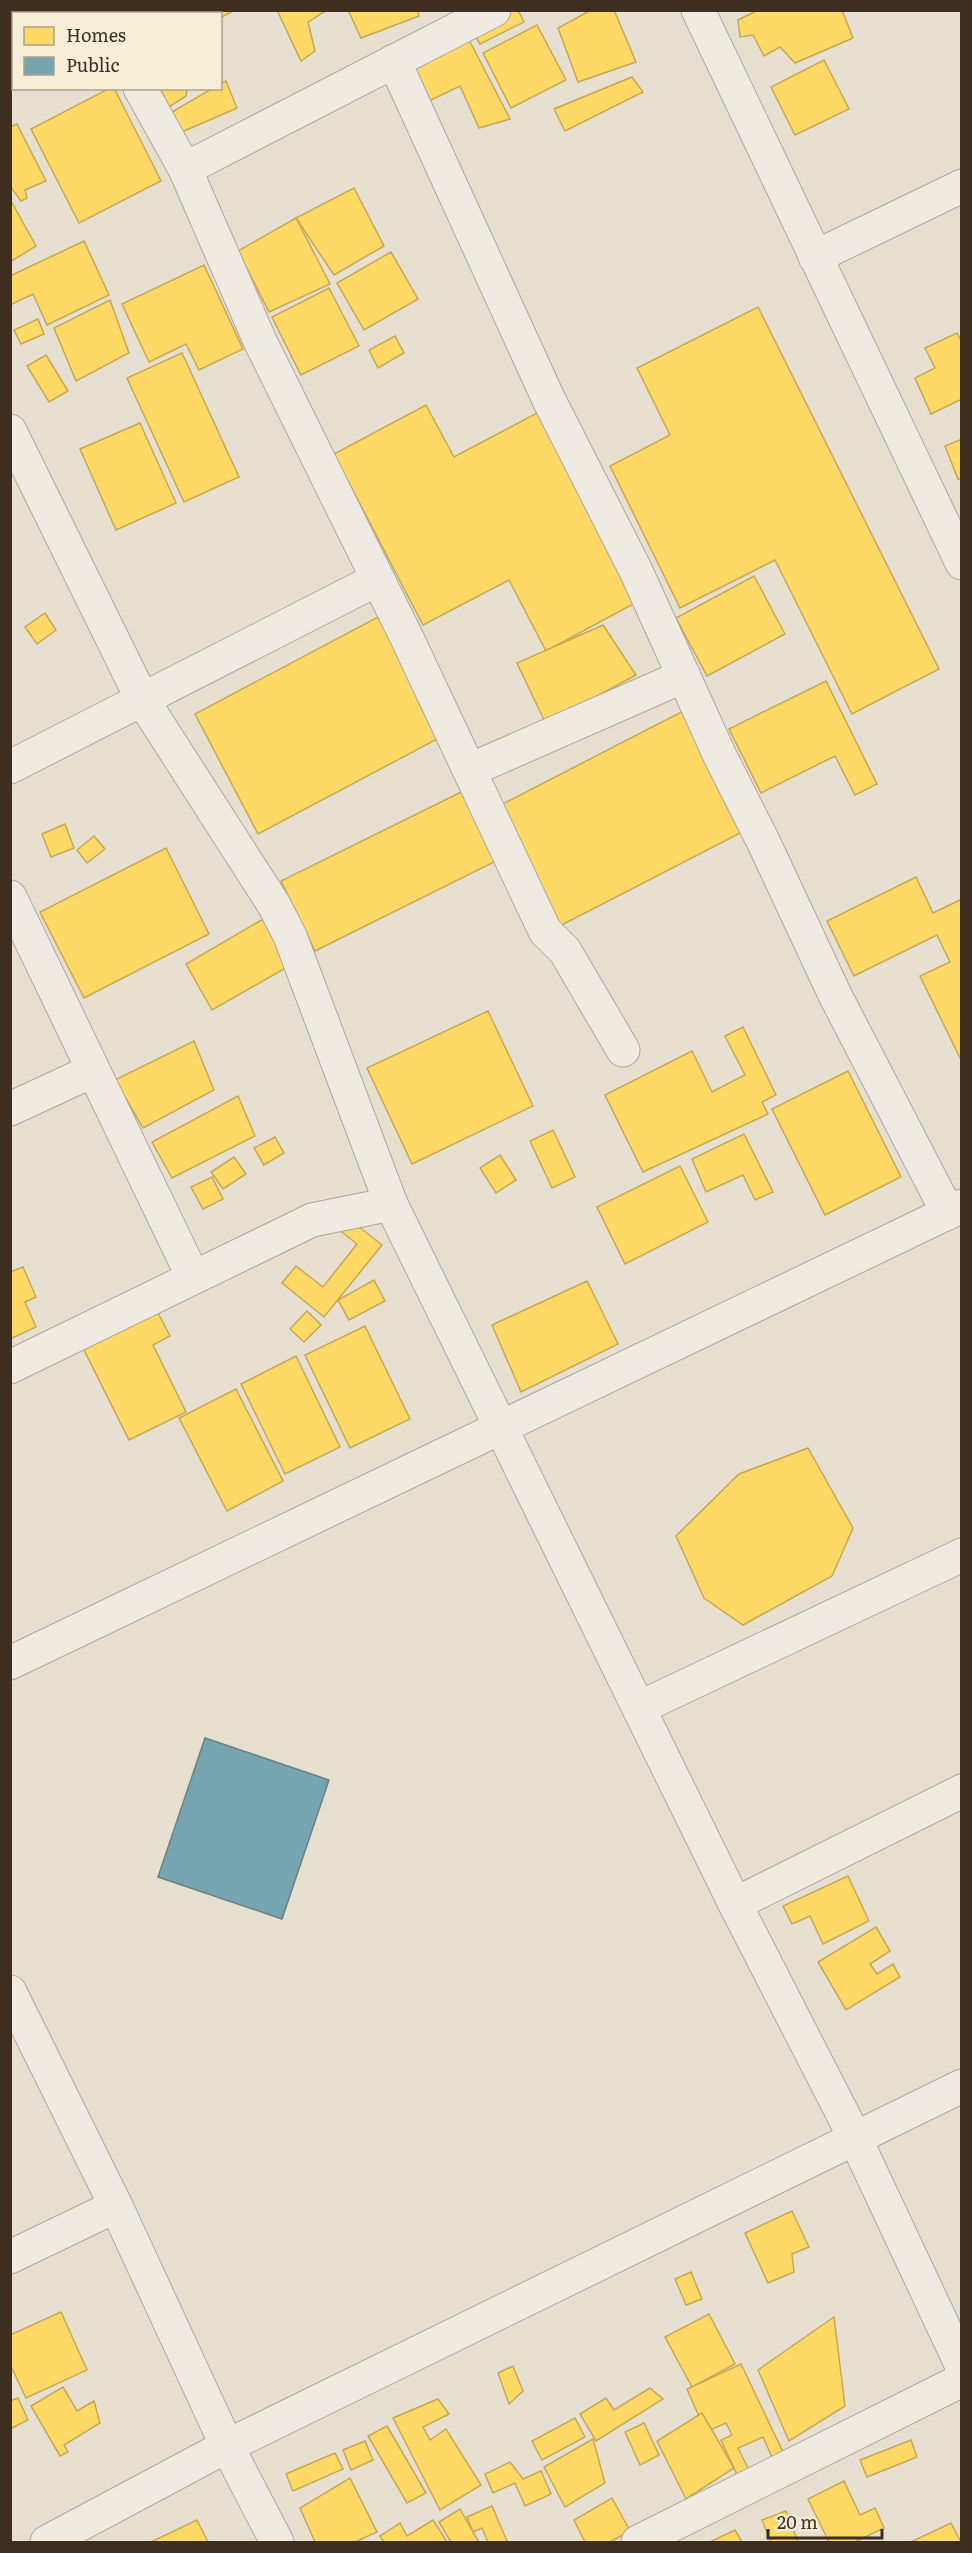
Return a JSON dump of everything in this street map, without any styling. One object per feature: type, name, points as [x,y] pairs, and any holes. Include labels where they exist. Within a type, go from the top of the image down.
[{"type":"street","points":[[185,169],[494,10]]},
{"type":"street","points":[[698,10],[962,563]]},
{"type":"street","points":[[10,1663],[955,1209],[835,995],[636,572],[549,400],[394,61]]},
{"type":"street","points":[[141,90],[185,169],[260,341],[378,579],[545,931],[565,951],[623,1050]]},
{"type":"street","points":[[815,257],[962,186]]},
{"type":"street","points":[[10,431],[142,699],[274,905],[290,936],[391,1204],[641,1707],[735,1904],[854,2136],[962,2366]]},
{"type":"street","points":[[10,767],[378,579]]},
{"type":"street","points":[[470,770],[684,676]]},
{"type":"street","points":[[10,897],[193,1277]]},
{"type":"street","points":[[10,1109],[92,1071]]},
{"type":"street","points":[[10,1366],[312,1220],[391,1204]]},
{"type":"street","points":[[641,1707],[962,1555]]},
{"type":"street","points":[[735,1904],[962,1791]]},
{"type":"street","points":[[10,1992],[116,2206],[227,2446],[277,2542]]},
{"type":"street","points":[[47,2542],[227,2446],[854,2136],[962,2086]]},
{"type":"street","points":[[10,2257],[116,2206]]},
{"type":"street","points":[[638,2542],[962,2380]]},
{"type":"building: Homes","points":[[193,10],[235,10],[222,17],[222,12],[194,12]]},
{"type":"building: Homes","points":[[277,10],[327,10],[308,22],[315,51],[301,61]]},
{"type":"building: Homes","points":[[348,10],[417,10],[419,16],[361,38]]},
{"type":"building: Homes","points":[[518,10],[524,22],[480,44],[473,32]]},
{"type":"building: Homes","points":[[591,10],[614,10],[636,62],[578,82],[558,28]]},
{"type":"building: Homes","points":[[758,10],[842,10],[853,38],[795,63],[780,47],[764,56],[753,35],[740,37],[738,20]]},
{"type":"building: Homes","points":[[537,25],[566,80],[511,108],[483,53]]},
{"type":"building: Homes","points":[[467,36],[510,119],[479,128],[460,86],[429,101],[410,66]]},
{"type":"building: Homes","points":[[824,60],[849,109],[795,135],[771,87]]},
{"type":"building: Homes","points":[[632,77],[643,92],[565,131],[554,109]]},
{"type":"building: Homes","points":[[226,81],[237,108],[182,132],[172,112],[210,90],[222,90],[222,83]]},
{"type":"building: Homes","points":[[106,90],[115,90],[161,181],[79,223],[31,129]]},
{"type":"building: Homes","points":[[161,90],[187,90],[186,96],[169,107]]},
{"type":"building: Homes","points":[[17,124],[46,181],[25,190],[27,198],[21,201],[10,186],[10,127]]},
{"type":"building: Homes","points":[[354,188],[384,246],[334,275],[296,218]]},
{"type":"building: Homes","points":[[10,199],[36,246],[10,262]]},
{"type":"building: Homes","points":[[296,218],[330,284],[269,312],[238,251]]},
{"type":"building: Homes","points":[[84,241],[109,295],[47,325],[33,294],[10,305],[10,276]]},
{"type":"building: Homes","points":[[391,252],[418,299],[364,330],[337,283]]},
{"type":"building: Homes","points":[[204,265],[243,349],[199,370],[186,344],[149,362],[122,304]]},
{"type":"building: Homes","points":[[329,288],[359,346],[301,375],[272,317]]},
{"type":"building: Homes","points":[[110,300],[129,353],[76,381],[54,328]]},
{"type":"building: Homes","points":[[758,307],[939,669],[852,714],[775,560],[680,608],[610,466],[670,435],[637,368]]},
{"type":"building: Homes","points":[[38,319],[44,334],[21,344],[14,330]]},
{"type":"building: Homes","points":[[957,333],[962,343],[962,399],[931,414],[915,378],[935,368],[925,348]]},
{"type":"building: Homes","points":[[395,336],[404,353],[378,368],[369,350]]},
{"type":"building: Homes","points":[[182,353],[239,477],[184,502],[127,378]]},
{"type":"building: Homes","points":[[46,355],[68,391],[49,402],[27,366]]},
{"type":"building: Homes","points":[[426,405],[454,457],[537,413],[637,602],[546,651],[509,580],[423,625],[334,454]]},
{"type":"building: Homes","points":[[140,423],[176,503],[116,530],[80,449]]},
{"type":"building: Homes","points":[[962,439],[962,478],[958,479],[945,446]]},
{"type":"building: Homes","points":[[754,576],[785,634],[707,676],[676,618]]},
{"type":"building: Homes","points":[[45,613],[56,630],[37,644],[25,627]]},
{"type":"building: Homes","points":[[378,617],[441,737],[258,834],[195,714]]},
{"type":"building: Homes","points":[[603,625],[636,675],[546,724],[517,663]]},
{"type":"building: Homes","points":[[826,681],[877,784],[855,795],[835,756],[761,793],[729,729]]},
{"type":"building: Homes","points":[[691,707],[752,827],[556,928],[495,808]]},
{"type":"building: Homes","points":[[463,791],[496,861],[315,951],[281,881]]},
{"type":"building: Homes","points":[[65,824],[74,848],[51,857],[42,834]]},
{"type":"building: Homes","points":[[94,836],[105,849],[87,863],[77,850]]},
{"type":"building: Homes","points":[[166,848],[209,934],[84,998],[40,912]]},
{"type":"building: Homes","points":[[916,877],[933,913],[962,899],[962,1062],[920,976],[950,962],[937,935],[854,976],[827,921]]},
{"type":"building: Homes","points":[[265,918],[291,965],[212,1010],[186,964]]},
{"type":"building: Homes","points":[[488,1011],[533,1106],[412,1164],[367,1068]]},
{"type":"building: Homes","points":[[743,1027],[776,1095],[762,1102],[768,1114],[643,1172],[605,1095],[692,1051],[712,1092],[745,1075],[725,1036]]},
{"type":"building: Homes","points":[[194,1041],[214,1090],[143,1128],[115,1080]]},
{"type":"building: Homes","points":[[848,1071],[901,1177],[825,1215],[772,1109]]},
{"type":"building: Homes","points":[[238,1096],[255,1136],[172,1178],[152,1142]]},
{"type":"building: Homes","points":[[553,1130],[575,1177],[552,1188],[530,1141]]},
{"type":"building: Homes","points":[[744,1134],[773,1192],[755,1200],[743,1175],[706,1192],[692,1159]]},
{"type":"building: Homes","points":[[275,1137],[284,1153],[264,1165],[254,1148]]},
{"type":"building: Homes","points":[[500,1155],[516,1180],[496,1193],[480,1168]]},
{"type":"building: Homes","points":[[234,1157],[246,1174],[223,1189],[211,1172]]},
{"type":"building: Homes","points":[[680,1166],[708,1222],[625,1264],[597,1207]]},
{"type":"building: Homes","points":[[212,1177],[223,1199],[203,1209],[191,1187]]},
{"type":"building: Homes","points":[[339,1211],[382,1245],[324,1317],[282,1283],[296,1266],[323,1287],[357,1244],[329,1222]]},
{"type":"building: Homes","points":[[23,1267],[36,1297],[25,1302],[36,1327],[10,1339],[10,1272]]},
{"type":"building: Homes","points":[[374,1280],[385,1301],[349,1320],[338,1300]]},
{"type":"building: Homes","points":[[587,1281],[618,1344],[521,1392],[492,1325]]},
{"type":"building: Homes","points":[[156,1309],[170,1336],[153,1345],[186,1412],[129,1440],[82,1346]]},
{"type":"building: Homes","points":[[307,1311],[321,1325],[304,1342],[290,1329]]},
{"type":"building: Homes","points":[[365,1326],[410,1419],[350,1448],[305,1355]]},
{"type":"building: Homes","points":[[296,1356],[340,1447],[285,1474],[241,1384]]},
{"type":"building: Homes","points":[[236,1389],[283,1481],[227,1511],[179,1418]]},
{"type":"building: Homes","points":[[808,1448],[853,1528],[832,1576],[743,1625],[704,1598],[676,1536],[739,1474]]},
{"type":"building: Homes","points":[[848,1876],[869,1921],[823,1944],[810,1916],[792,1924],[783,1906]]},
{"type":"building: Homes","points":[[876,1927],[890,1951],[870,1964],[877,1974],[893,1964],[900,1977],[846,2010],[818,1962]]},
{"type":"building: Homes","points":[[792,2211],[809,2247],[792,2254],[794,2272],[768,2283],[745,2233]]},
{"type":"building: Homes","points":[[691,2272],[702,2299],[686,2305],[675,2279]]},
{"type":"building: Homes","points":[[61,2312],[87,2370],[26,2398],[10,2364],[10,2335]]},
{"type":"building: Homes","points":[[709,2314],[735,2364],[692,2387],[665,2337]]},
{"type":"building: Homes","points":[[834,2317],[845,2406],[789,2441],[758,2370]]},
{"type":"building: Homes","points":[[741,2364],[783,2452],[772,2457],[763,2437],[738,2448],[750,2472],[738,2477],[721,2440],[732,2435],[726,2423],[706,2432],[687,2389]]},
{"type":"building: Homes","points":[[513,2366],[523,2391],[509,2404],[498,2373]]},
{"type":"building: Homes","points":[[63,2387],[77,2411],[94,2401],[100,2423],[64,2445],[68,2452],[60,2456],[31,2406]]},
{"type":"building: Homes","points":[[650,2388],[663,2399],[596,2441],[580,2414],[606,2398],[614,2410]]},
{"type":"building: Homes","points":[[18,2398],[28,2420],[10,2429],[10,2401]]},
{"type":"building: Homes","points":[[438,2399],[449,2414],[423,2427],[430,2440],[446,2429],[481,2485],[440,2510],[393,2418]]},
{"type":"building: Homes","points":[[702,2413],[734,2468],[686,2499],[657,2441]]},
{"type":"building: Homes","points":[[575,2418],[585,2437],[542,2460],[532,2441]]},
{"type":"building: Homes","points":[[644,2423],[659,2455],[640,2465],[625,2432]]},
{"type":"building: Homes","points":[[387,2426],[426,2493],[407,2503],[368,2436]]},
{"type":"building: Homes","points":[[593,2439],[605,2483],[565,2507],[544,2467]]},
{"type":"building: Homes","points":[[911,2440],[917,2457],[867,2477],[860,2460]]},
{"type":"building: Homes","points":[[365,2441],[373,2460],[351,2470],[343,2450]]},
{"type":"building: Homes","points":[[335,2453],[343,2469],[293,2491],[286,2474]]},
{"type":"building: Homes","points":[[510,2462],[523,2479],[541,2471],[551,2494],[525,2506],[515,2483],[493,2493],[485,2474]]},
{"type":"building: Homes","points":[[350,2478],[377,2532],[355,2542],[315,2542],[300,2508]]},
{"type":"building: Homes","points":[[844,2481],[860,2515],[875,2508],[884,2528],[855,2542],[829,2542],[808,2499]]},
{"type":"building: Homes","points":[[612,2498],[630,2531],[610,2542],[585,2542],[574,2520]]},
{"type":"building: Homes","points":[[492,2506],[507,2541],[488,2542],[482,2528],[473,2532],[467,2517]]},
{"type":"building: Homes","points":[[460,2509],[479,2542],[451,2542],[439,2522]]},
{"type":"building: Homes","points":[[786,2511],[798,2542],[771,2542],[762,2520]]},
{"type":"building: Homes","points":[[197,2520],[208,2542],[151,2542]]},
{"type":"building: Homes","points":[[433,2520],[447,2542],[384,2542],[380,2536],[400,2523],[407,2536]]},
{"type":"building: Homes","points":[[951,2523],[961,2542],[911,2542]]},
{"type":"building: Homes","points":[[735,2530],[742,2542],[710,2542]]},
{"type":"building: Public","points":[[205,1738],[329,1780],[282,1919],[158,1877]]}]
